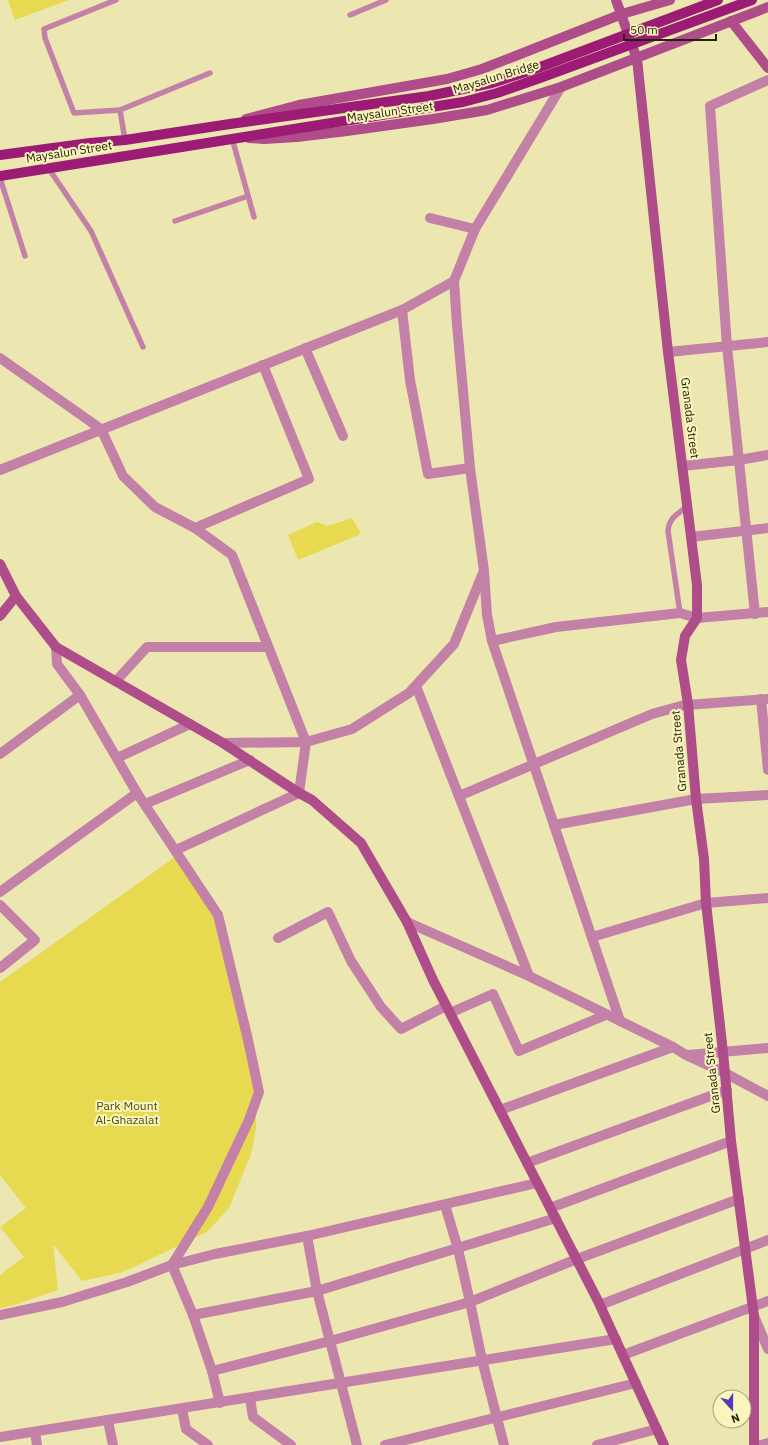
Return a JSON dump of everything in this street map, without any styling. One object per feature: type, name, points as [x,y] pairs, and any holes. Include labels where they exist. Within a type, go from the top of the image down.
[{"type":"main road","name":"Granada Street","points":[[616,0],[637,59],[668,352],[697,585],[697,618],[685,636],[681,660],[688,705],[696,799],[704,859],[706,903],[724,1052],[731,1141],[754,1311],[754,1445]]},
{"type":"main road","name":"Maysalun Street","points":[[0,155],[125,140],[230,124],[299,105],[447,79],[482,69],[622,14],[670,0]]},
{"type":"main road","name":"Maysalun Bridge","points":[[230,124],[429,96],[492,83],[535,69],[718,0]]},
{"type":"main road","name":"Maysalun Bridge","points":[[235,138],[432,108],[490,95],[752,0]]},
{"type":"main road","name":"Maysalun Street","points":[[0,177],[235,138],[264,139],[297,137],[433,119],[487,110],[561,87],[637,59],[768,7]]},
{"type":"main road","points":[[731,21],[768,68]]},
{"type":"main road","points":[[90,143],[93,162]]},
{"type":"main road","points":[[0,564],[16,596],[56,647],[250,760],[312,800],[361,843],[407,922],[448,1009],[600,1305],[664,1445]]},
{"type":"main road","points":[[0,616],[16,596]]},
{"type":"street","points":[[755,614],[727,346],[710,106],[768,80]]},
{"type":"street","points":[[561,87],[475,229],[454,281],[470,468],[484,571],[487,615],[492,641],[620,1021]]},
{"type":"street","points":[[430,218],[475,229]]},
{"type":"street","points":[[0,470],[402,310],[454,281]]},
{"type":"street","points":[[402,310],[410,380],[428,474],[470,468]]},
{"type":"street","points":[[668,352],[768,342]]},
{"type":"street","points":[[305,348],[343,436]]},
{"type":"street","points":[[0,358],[101,429],[124,476],[155,507],[194,528],[232,555],[306,742],[299,793],[176,850]]},
{"type":"street","points":[[194,528],[309,479],[263,365]]},
{"type":"street","points":[[682,466],[739,460],[768,455]]},
{"type":"street","points":[[691,536],[768,528]]},
{"type":"street","points":[[223,743],[306,742],[352,729],[409,693],[454,644],[484,571]]},
{"type":"street","points":[[492,641],[556,627],[680,613],[697,618],[768,612]]},
{"type":"street","points":[[56,647],[56,664],[80,696],[137,792],[218,915],[248,1040],[258,1092],[249,1120],[208,1207],[172,1265]]},
{"type":"street","points":[[116,681],[147,647],[268,647]]},
{"type":"street","points":[[416,686],[529,976]]},
{"type":"street","points":[[0,754],[80,696]]},
{"type":"street","points":[[459,796],[652,714],[688,705],[765,699],[768,770]]},
{"type":"street","points":[[117,758],[190,724]]},
{"type":"street","points":[[145,804],[250,760]]},
{"type":"street","points":[[0,892],[137,792]]},
{"type":"street","points":[[554,825],[696,799],[768,795]]},
{"type":"street","points":[[592,937],[706,903],[768,898]]},
{"type":"street","points":[[0,905],[35,940],[0,968]]},
{"type":"street","points":[[278,938],[328,912],[351,961],[381,1007],[401,1029],[448,1009],[493,994],[519,1051],[606,1015]]},
{"type":"street","points":[[407,922],[529,976],[768,1096]]},
{"type":"street","points":[[500,1110],[673,1047]]},
{"type":"street","points":[[686,1055],[768,1048]]},
{"type":"street","points":[[527,1163],[727,1090]]},
{"type":"street","points":[[550,1208],[731,1141]]},
{"type":"street","points":[[0,1315],[62,1302],[126,1282],[172,1265],[215,1254],[307,1236],[537,1183]]},
{"type":"street","points":[[212,1371],[330,1341],[470,1302],[576,1259],[739,1199]]},
{"type":"street","points":[[445,1205],[458,1249],[482,1360],[504,1445]]},
{"type":"street","points":[[193,1315],[317,1291],[556,1218]]},
{"type":"street","points":[[307,1236],[317,1291],[357,1445]]},
{"type":"street","points":[[600,1305],[768,1240]]},
{"type":"street","points":[[172,1265],[193,1315],[212,1371],[220,1403]]},
{"type":"street","points":[[623,1355],[754,1311],[768,1301]]},
{"type":"street","points":[[754,1311],[768,1349]]},
{"type":"street","points":[[0,1437],[616,1339]]},
{"type":"street","points":[[385,1445],[497,1416],[636,1383]]},
{"type":"street","points":[[250,1398],[253,1417],[291,1445]]},
{"type":"street","points":[[182,1409],[186,1429],[208,1445]]},
{"type":"street","points":[[108,1421],[113,1445]]},
{"type":"street","points":[[596,1445],[657,1429]]},
{"type":"street","points":[[35,1432],[37,1445]]},
{"type":"street","points":[[761,1445],[768,1444]]},
{"type":"lane","points":[[116,0],[44,29],[45,38],[74,113],[120,110],[210,73]]},
{"type":"lane","points":[[350,15],[386,0]]},
{"type":"lane","points":[[120,110],[125,140]]},
{"type":"lane","points":[[235,138],[254,217]]},
{"type":"lane","points":[[49,169],[91,231],[143,347]]},
{"type":"lane","points":[[0,177],[25,256]]},
{"type":"lane","points":[[175,221],[248,196]]},
{"type":"lane","points":[[680,613],[668,531],[673,517],[687,508]]},
{"type":"green space","points":[[8,0],[69,0],[15,20]]},
{"type":"green space","points":[[352,518],[361,534],[298,560],[288,535],[317,522],[327,526]]},
{"type":"green space","name":"Park Mount Al-Ghazalat","points":[[175,857],[215,916],[256,1081],[256,1129],[251,1154],[229,1208],[207,1232],[123,1272],[82,1281],[53,1244],[58,1290],[11,1306],[0,1308],[0,1275],[24,1257],[0,1227],[26,1208],[0,1175],[0,982]]}]
